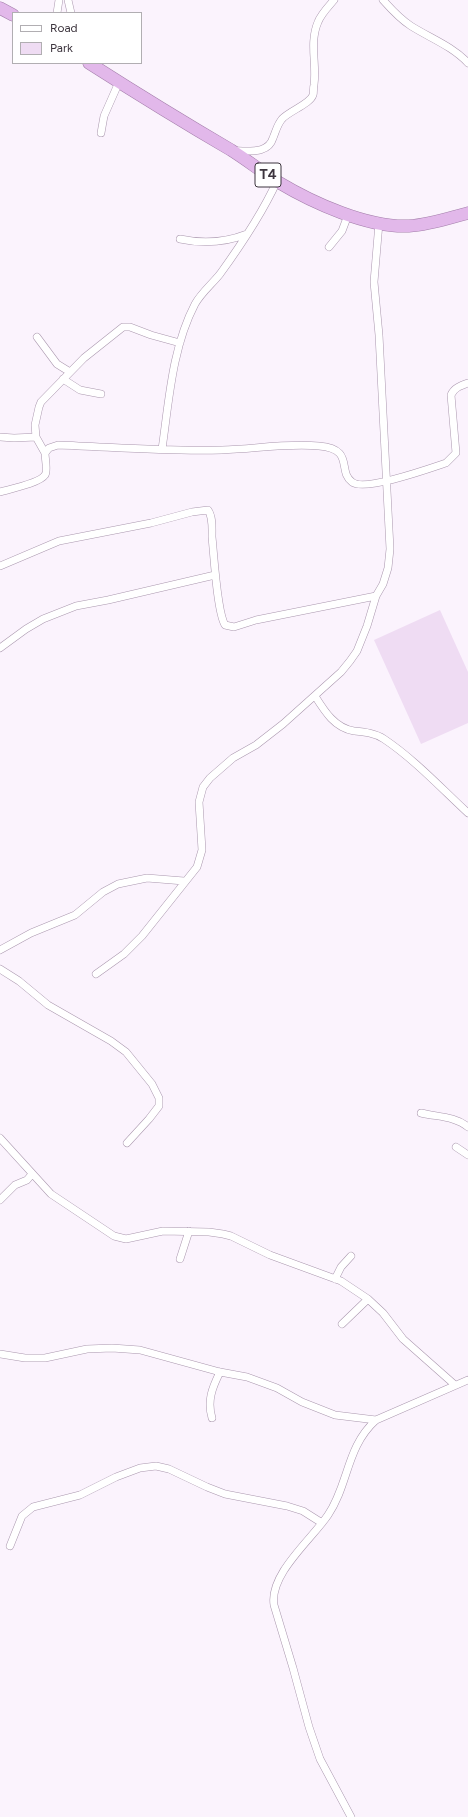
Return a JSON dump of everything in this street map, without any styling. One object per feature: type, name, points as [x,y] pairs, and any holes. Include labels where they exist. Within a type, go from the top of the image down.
[{"type":"highway","points":[[0,8],[12,14]]},
{"type":"highway","name":"T4","points":[[91,64],[232,151],[277,181],[307,198],[348,215],[379,223],[408,226],[447,219],[468,213]]},
{"type":"street","points":[[57,12],[59,0]]},
{"type":"street","points":[[68,0],[71,12]]},
{"type":"street","points":[[232,151],[256,151],[268,146],[282,118],[309,100],[313,95],[315,69],[313,47],[314,33],[318,21],[334,0]]},
{"type":"street","points":[[383,0],[395,13],[410,25],[444,44],[468,63]]},
{"type":"street","points":[[101,133],[104,116],[119,82]]},
{"type":"street","points":[[162,449],[180,343],[187,322],[197,300],[215,280],[265,207],[277,181]]},
{"type":"street","points":[[329,247],[342,231],[348,215]]},
{"type":"street","points":[[96,974],[124,954],[142,936],[184,881],[197,867],[202,850],[199,802],[203,787],[210,778],[233,758],[256,745],[315,696],[341,672],[356,650],[367,626],[376,596],[388,568],[390,549],[374,282],[379,223]]},
{"type":"street","points":[[180,239],[200,242],[222,242],[247,234]]},
{"type":"street","points":[[0,492],[38,481],[46,474],[45,453],[36,437],[35,425],[38,407],[41,402],[84,358],[123,327],[130,327],[151,336],[180,343]]},
{"type":"street","points":[[37,337],[57,364],[70,372]]},
{"type":"street","points":[[63,379],[80,390],[101,394]]},
{"type":"street","points":[[45,453],[49,448],[58,445],[223,450],[287,444],[321,446],[335,450],[342,456],[351,482],[356,484],[387,481],[446,463],[453,457],[456,453],[451,395],[459,386],[468,383]]},
{"type":"street","points":[[0,437],[36,437]]},
{"type":"street","points":[[0,566],[59,542],[151,523],[192,512],[208,510],[211,520],[216,575],[223,622],[230,627],[376,596]]},
{"type":"street","points":[[0,648],[26,629],[43,619],[76,606],[216,575]]},
{"type":"street","points":[[315,696],[325,712],[340,726],[347,730],[374,734],[382,738],[408,758],[468,813]]},
{"type":"street","points":[[0,950],[32,933],[75,915],[103,892],[118,884],[147,878],[184,881]]},
{"type":"street","points":[[0,970],[19,981],[48,1005],[111,1041],[126,1052],[152,1084],[159,1098],[159,1106],[127,1143]]},
{"type":"street","points":[[421,1113],[434,1117],[455,1119],[468,1127]]},
{"type":"street","points":[[0,1138],[51,1194],[114,1236],[126,1239],[163,1231],[209,1232],[231,1236],[270,1255],[335,1279],[368,1299],[383,1313],[403,1339],[455,1384]]},
{"type":"street","points":[[456,1147],[468,1154]]},
{"type":"street","points":[[0,1200],[15,1185],[26,1180],[32,1174]]},
{"type":"street","points":[[180,1259],[189,1231]]},
{"type":"street","points":[[335,1279],[341,1267],[351,1256]]},
{"type":"street","points":[[342,1324],[368,1299]]},
{"type":"street","points":[[0,1354],[25,1358],[45,1358],[87,1349],[112,1348],[133,1350],[203,1366],[220,1372],[247,1376],[277,1388],[302,1402],[335,1415],[376,1420]]},
{"type":"street","points":[[212,1418],[209,1401],[213,1386],[220,1372]]},
{"type":"street","points":[[351,1817],[320,1759],[309,1727],[273,1598],[279,1578],[288,1564],[322,1523],[340,1494],[355,1448],[370,1426],[376,1420],[455,1384],[468,1380]]},
{"type":"street","points":[[10,1546],[22,1516],[33,1507],[80,1495],[116,1477],[140,1468],[156,1466],[170,1469],[225,1494],[287,1506],[302,1511],[322,1523]]},
{"type":"green space","points":[[440,610],[468,672],[468,723],[421,744],[374,640]]}]
